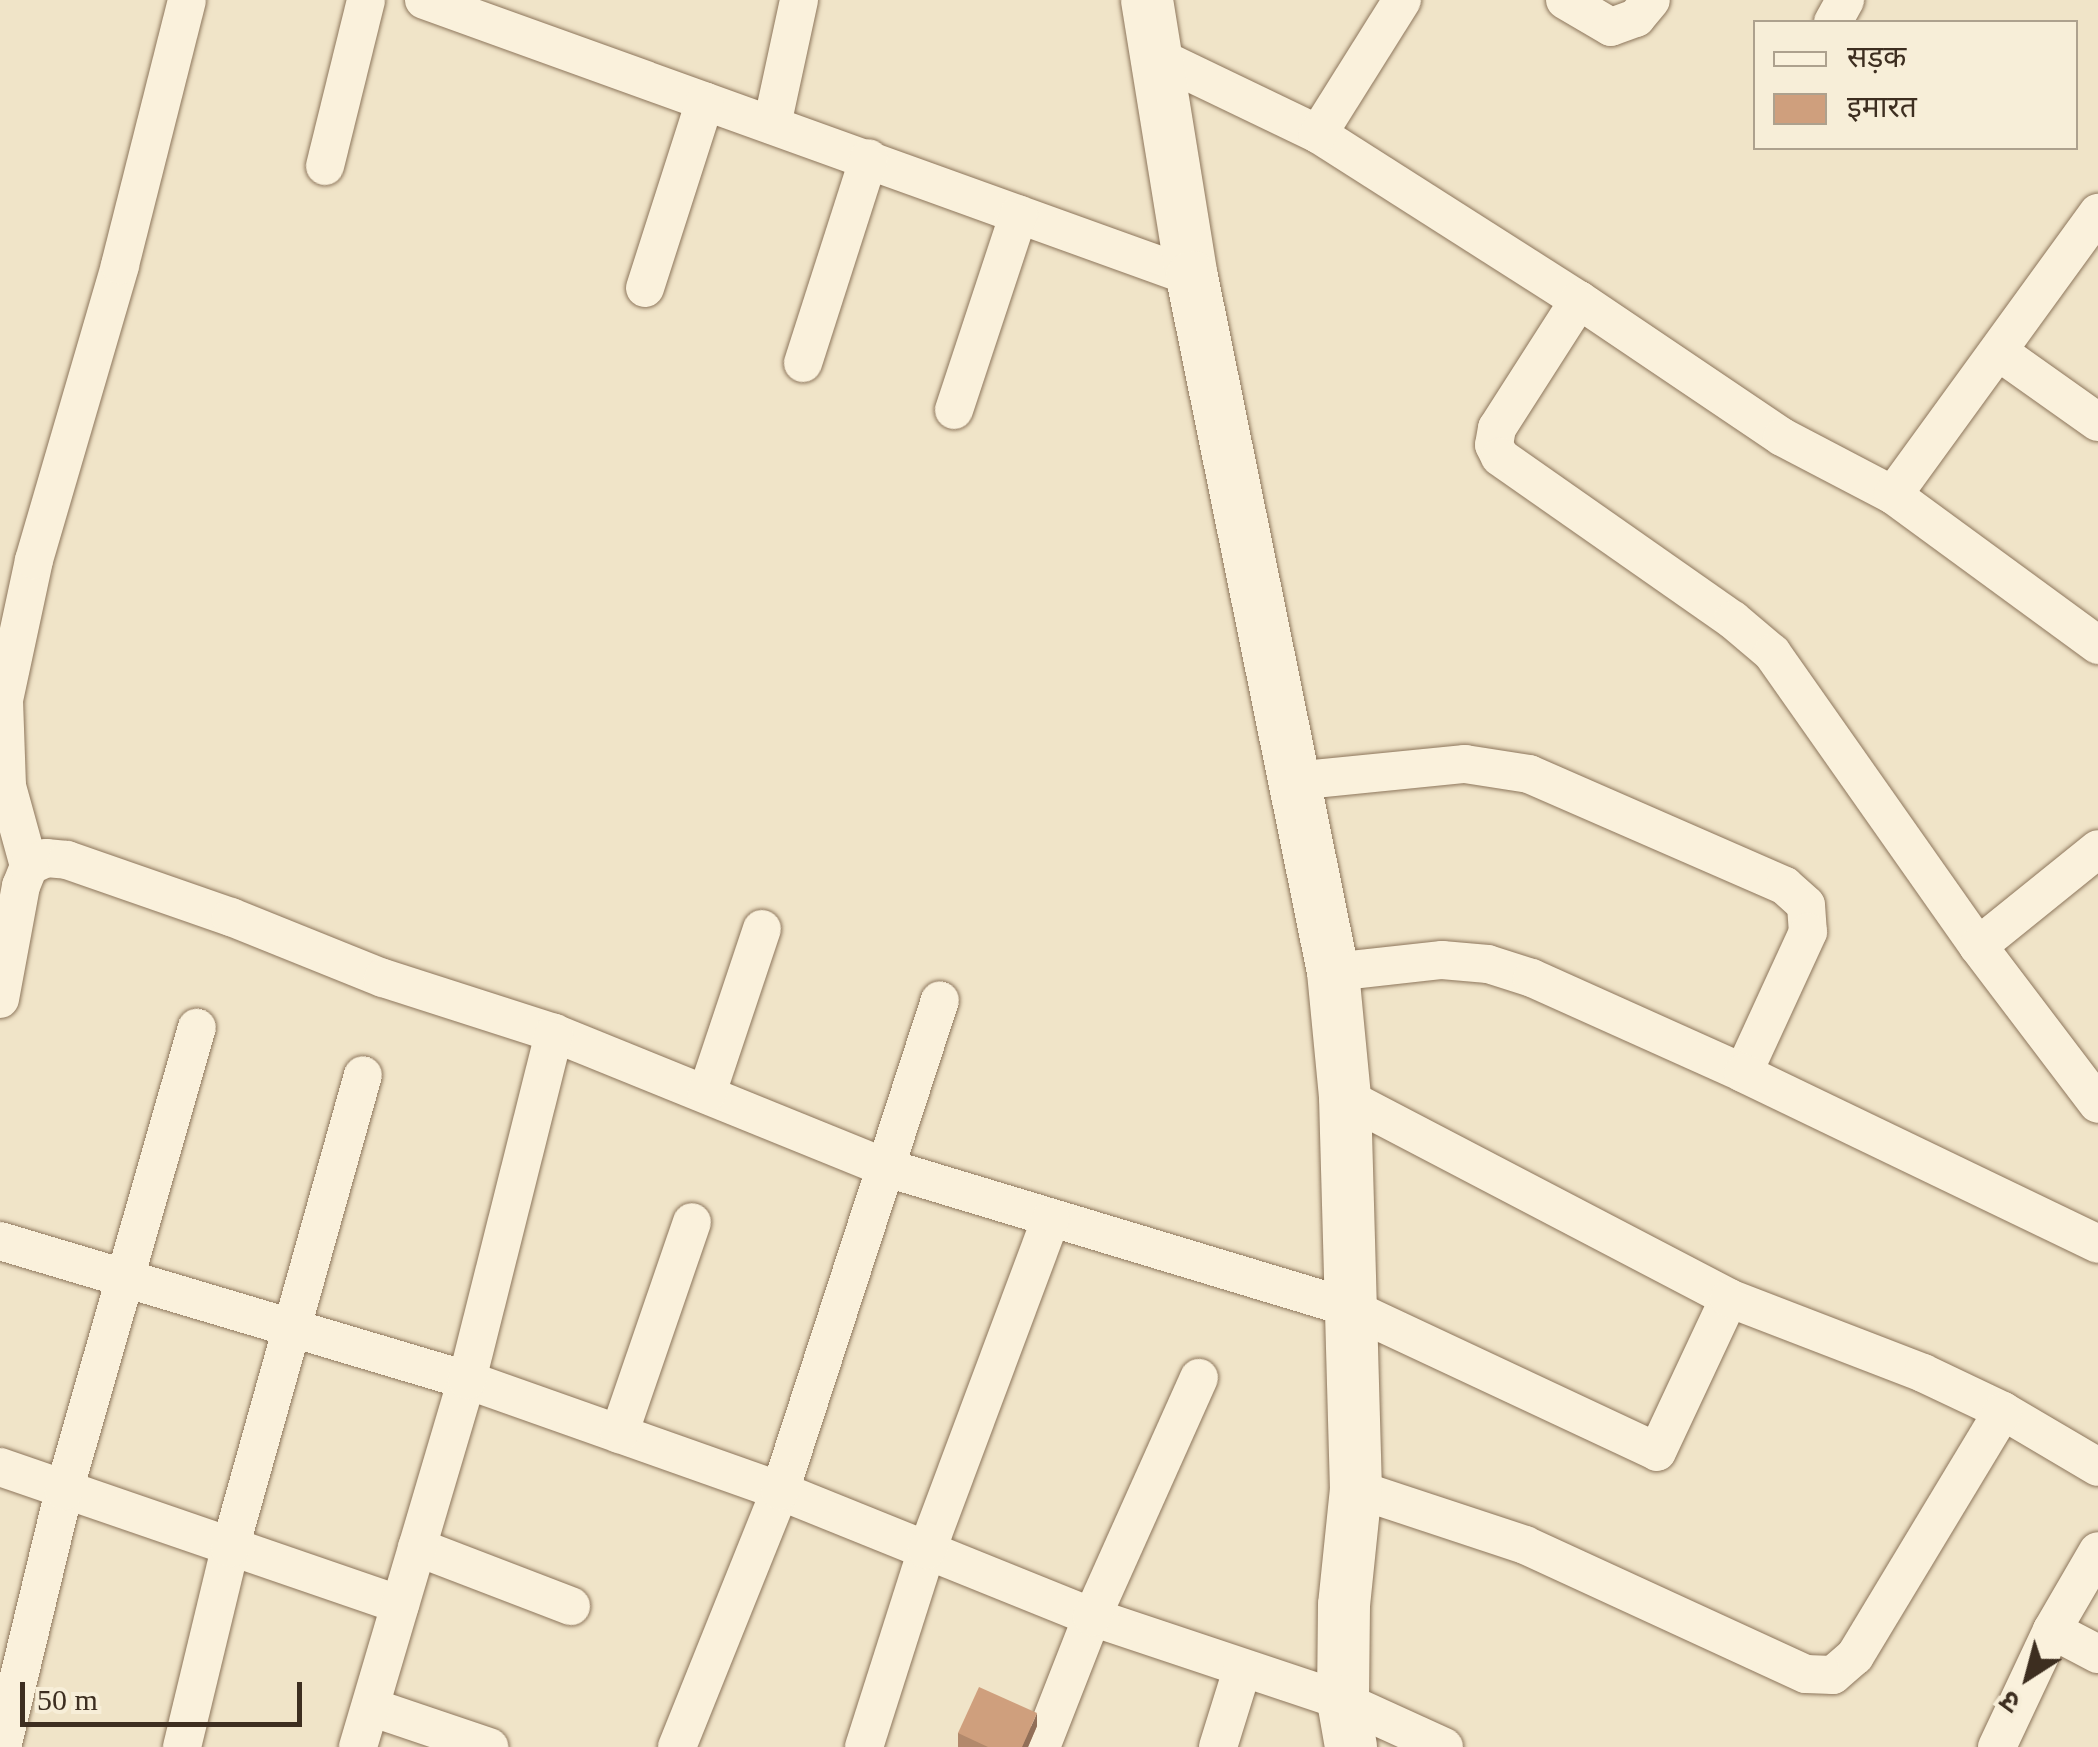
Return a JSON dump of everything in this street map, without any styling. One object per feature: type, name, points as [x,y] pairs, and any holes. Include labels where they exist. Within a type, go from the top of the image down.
[{"type":"street","points":[[0,999],[20,886],[29,866],[7,786],[4,700],[34,560],[120,265],[187,0]]},
{"type":"street","points":[[325,166],[366,0]]},
{"type":"street","points":[[424,0],[1192,277]]},
{"type":"street","points":[[772,125],[798,0]]},
{"type":"street","points":[[1147,0],[1160,58],[1192,277],[1333,972],[1345,1097],[1356,1489],[1344,1605],[1347,1724]]},
{"type":"street","points":[[1318,134],[1402,0]]},
{"type":"street","points":[[1565,0],[1611,27],[1636,18],[1652,0]]},
{"type":"street","points":[[1160,58],[1318,134],[1579,300],[1782,437],[1893,495],[2098,645]]},
{"type":"street","points":[[645,288],[704,101]]},
{"type":"street","points":[[803,363],[869,158]]},
{"type":"street","points":[[1893,495],[2098,213]]},
{"type":"street","points":[[954,410],[1019,214]]},
{"type":"street","points":[[1579,300],[1497,428],[1494,444],[1500,456],[1733,620],[1772,653],[1978,946],[2092,1083]]},
{"type":"street","points":[[1999,352],[2098,422]]},
{"type":"street","points":[[1294,780],[1464,764],[1529,774],[1785,886],[1806,905],[1808,932],[1744,1073]]},
{"type":"street","points":[[1978,946],[2098,849]]},
{"type":"street","points":[[29,866],[46,858],[68,860],[231,917],[383,978],[554,1034],[888,1168],[1348,1307],[1657,1452],[1728,1298]]},
{"type":"street","points":[[707,1094],[762,930]]},
{"type":"street","points":[[1333,972],[1442,960],[1488,964],[1532,978],[1744,1073],[2098,1244]]},
{"type":"street","points":[[677,1747],[780,1491],[940,1000]]},
{"type":"street","points":[[2,1747],[64,1490],[197,1028]]},
{"type":"street","points":[[358,1747],[467,1380],[554,1034]]},
{"type":"street","points":[[182,1747],[230,1548],[363,1075]]},
{"type":"street","points":[[1345,1097],[1728,1298],[1923,1373],[2003,1411],[2098,1467]]},
{"type":"street","points":[[864,1747],[927,1550],[1051,1219]]},
{"type":"street","points":[[619,1434],[692,1222]]},
{"type":"street","points":[[0,1242],[467,1380],[780,1491],[1092,1617],[1242,1670],[1347,1724],[1444,1747]]},
{"type":"street","points":[[1041,1747],[1092,1617],[1199,1378]]},
{"type":"street","points":[[1356,1489],[1525,1545],[1806,1674],[1833,1675],[1855,1656],[2003,1411]]},
{"type":"street","points":[[0,1467],[400,1605]]},
{"type":"street","points":[[417,1547],[571,1606]]},
{"type":"street","points":[[1997,1747],[2052,1630],[2098,1551]]},
{"type":"street","points":[[2052,1630],[2098,1654]]},
{"type":"street","points":[[1218,1747],[1242,1670]]},
{"type":"street","points":[[371,1707],[490,1747]]},
{"type":"building","points":[[979,1687],[1037,1713],[1022,1747],[988,1747],[958,1733]]}]
